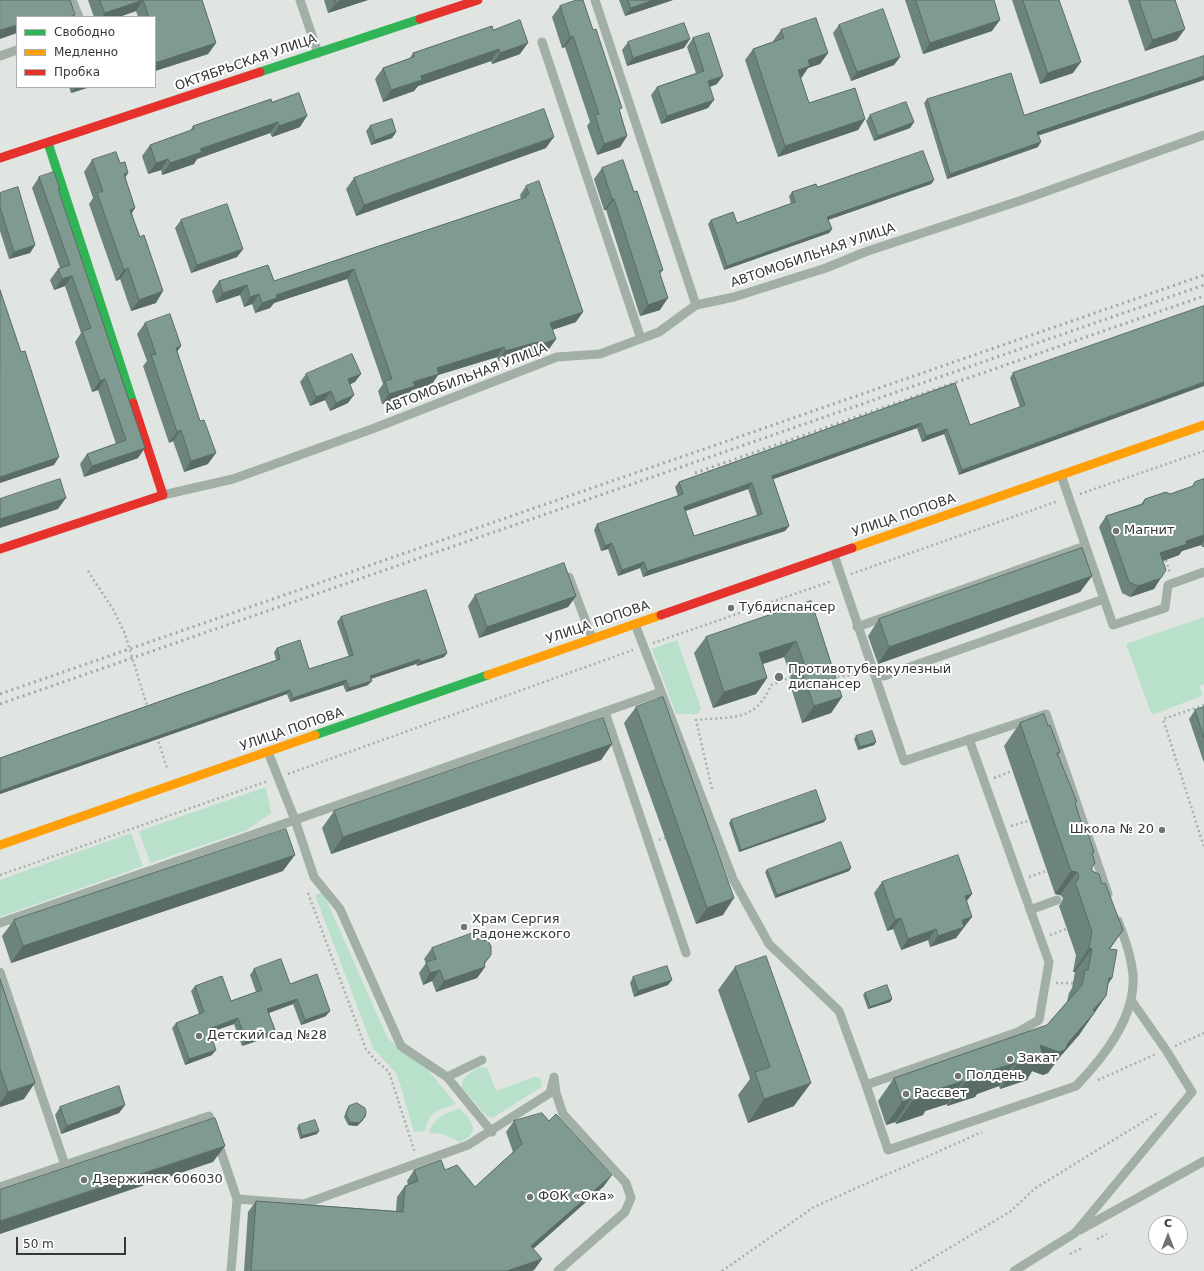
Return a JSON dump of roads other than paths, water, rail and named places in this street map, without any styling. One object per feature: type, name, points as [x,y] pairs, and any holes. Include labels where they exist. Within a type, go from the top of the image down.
[{"type":"street","name":"ОКТЯБРЬСКАЯ УЛИЦА","points":[[0,158],[478,0]]},
{"type":"street","points":[[0,548],[163,495],[48,143]]},
{"type":"street","name":"УЛИЦА ПОПОВА","points":[[0,845],[1204,425]]},
{"type":"lane","points":[[72,0],[79,16]]},
{"type":"lane","points":[[300,0],[318,53]]},
{"type":"lane","points":[[595,0],[696,305]]},
{"type":"lane","points":[[542,42],[641,339]]},
{"type":"lane","points":[[0,56],[16,50]]},
{"type":"lane","name":"АВТОМОБИЛЬНАЯ УЛИЦА","points":[[163,495],[233,479],[372,429],[556,357],[600,354],[659,332],[696,305],[734,297],[826,268],[865,252],[1026,199],[1204,135]]},
{"type":"lane","points":[[1061,475],[1070,497],[1113,626],[1165,608],[1168,585],[1204,572]]},
{"type":"lane","points":[[857,627],[1086,546]]},
{"type":"lane","points":[[635,624],[733,879],[769,944],[839,1011],[888,1150],[1076,1086],[1096,1065],[1109,1046],[1121,1024],[1130,1000],[1133,975],[1128,946],[1104,884],[1046,714],[904,761],[875,673],[857,627],[834,555]]},
{"type":"lane","points":[[565,566],[592,639]]},
{"type":"lane","points":[[875,673],[884,676],[1104,599]]},
{"type":"lane","points":[[0,923],[661,692]]},
{"type":"lane","points":[[605,712],[686,953]]},
{"type":"lane","points":[[866,1085],[1018,1032],[1039,1020],[1049,962],[969,739]]},
{"type":"lane","points":[[268,752],[295,820],[314,877],[340,909],[401,1046],[447,1077],[492,1132]]},
{"type":"lane","points":[[1092,888],[1104,884]]},
{"type":"lane","points":[[1030,910],[1057,900]]},
{"type":"lane","points":[[0,972],[65,1165]]},
{"type":"lane","points":[[1075,1233],[1192,1092],[1166,1050],[1130,1000]]},
{"type":"lane","points":[[447,1077],[482,1060]]},
{"type":"lane","points":[[237,1199],[304,1204],[468,1145],[492,1132],[550,1092],[554,1077],[556,1092],[563,1114],[626,1183],[631,1198],[625,1212],[558,1271]]},
{"type":"lane","points":[[0,1187],[209,1116],[237,1199],[231,1271]]},
{"type":"lane","points":[[1014,1271],[1075,1233],[1204,1161]]},
{"type":"railway","points":[[0,694],[1204,275]]},
{"type":"railway","points":[[0,704],[1204,285]]},
{"type":"railway","points":[[695,473],[1204,296]]},
{"type":"place","name":"Магнит","points":[[1116,531]]},
{"type":"place","name":"Тубдиспансер","points":[[731,608]]},
{"type":"place","name":"Противотуберкулезный диспансер","points":[[779,677]]},
{"type":"place","name":"Школа № 20","points":[[1162,830]]},
{"type":"place","name":"Храм Сергия Радонежского","points":[[464,927]]},
{"type":"place","name":"Детский сад №28","points":[[199,1036]]},
{"type":"place","name":"Закат","points":[[1010,1059]]},
{"type":"place","name":"Полдень","points":[[958,1076]]},
{"type":"place","name":"Рассвет","points":[[906,1094]]},
{"type":"place","name":"Дзержинск 606030","points":[[84,1180]]},
{"type":"place","name":"ФОК «Ока»","points":[[530,1197]]}]
